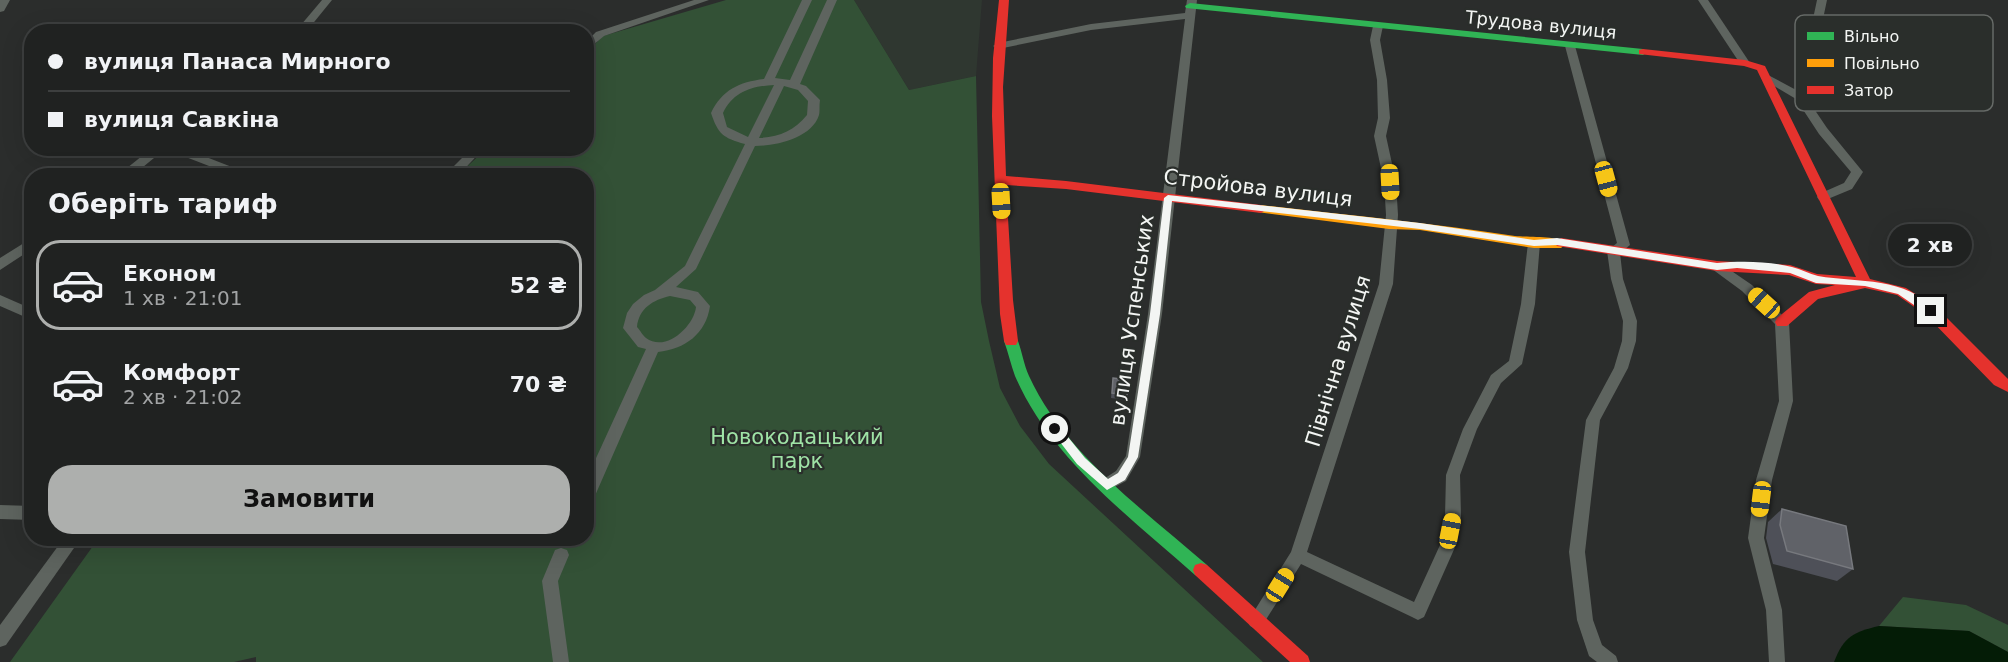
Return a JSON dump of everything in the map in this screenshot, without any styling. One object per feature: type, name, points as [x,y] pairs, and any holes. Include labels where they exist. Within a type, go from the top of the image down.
[{"type":"street","points":[[0,9],[5,0]]},
{"type":"street","points":[[307,24],[327,0]]},
{"type":"street","points":[[594,34],[704,0]]},
{"type":"street","points":[[768,81],[807,0]]},
{"type":"street","points":[[660,293],[680,292],[695,297],[700,302],[703,315],[697,329],[673,344],[654,346],[646,344],[633,334],[630,321],[637,307],[660,293],[690,269],[751,142],[823,21],[832,0]]},
{"type":"street","points":[[1004,0],[998,46],[1000,180],[1006,286],[1012,341],[1018,363],[1055,429],[1081,461],[1302,662]]},
{"type":"street","points":[[1702,0],[1745,63],[1761,68],[1865,283],[1814,295],[1782,322]]},
{"type":"street","points":[[1819,15],[1822,0]]},
{"type":"street","name":"Трудова вулиця","points":[[998,46],[1190,7],[1745,63]]},
{"type":"street","name":"вулиця Успенських","points":[[1107,485],[1121,476],[1133,457],[1155,314],[1190,7]]},
{"type":"street","points":[[798,18],[823,21]]},
{"type":"street","name":"Північна вулиця","points":[[1256,621],[1298,555],[1386,284],[1389,225],[1392,215],[1390,182],[1380,136],[1384,118],[1382,80],[1375,40],[1378,26]]},
{"type":"street","points":[[594,40],[600,34]]},
{"type":"street","points":[[1570,46],[1624,245],[1613,251],[1617,279],[1630,321],[1629,341],[1621,368],[1593,420],[1577,552],[1585,620],[1595,650],[1610,662]]},
{"type":"street","points":[[1766,78],[1795,94]]},
{"type":"street","points":[[768,81],[787,82],[809,93],[815,105],[813,116],[800,131],[756,148],[744,158],[741,147],[718,121],[720,105],[726,98],[744,86],[768,81]]},
{"type":"street","points":[[1809,111],[1857,172],[1848,186],[1823,197]]},
{"type":"street","points":[[729,135],[751,142],[777,140]]},
{"type":"street","points":[[134,168],[149,156]]},
{"type":"street","points":[[193,156],[226,168]]},
{"type":"street","points":[[458,168],[471,156]]},
{"type":"street","name":"Стройова вулиця","points":[[1000,180],[1066,185],[1389,225],[1420,226],[1534,243],[1557,242],[1717,266],[1759,266],[1790,270],[1816,279],[1865,283],[1901,291],[1931,311],[1999,381],[2008,386]]},
{"type":"street","points":[[1298,555],[1418,612],[1448,545],[1453,517],[1453,475],[1470,429],[1496,380],[1515,364],[1528,304],[1534,243]]},
{"type":"street","points":[[0,265],[24,248]]},
{"type":"street","points":[[1717,266],[1747,288],[1782,322],[1786,401],[1764,480],[1756,538],[1774,609],[1777,662]]},
{"type":"street","points":[[690,269],[695,297]]},
{"type":"street","points":[[0,300],[24,311]]},
{"type":"street","points":[[594,480],[654,346]]},
{"type":"street","points":[[0,512],[24,513]]},
{"type":"street","points":[[0,639],[67,546]]},
{"type":"street","points":[[561,555],[550,581],[561,662]]},
{"type":"shaded area","points":[[854,0],[982,0],[976,76],[909,90]]},
{"type":"shaded area","points":[[1879,626],[1969,631],[2008,652],[2008,662],[1834,662],[1842,646],[1851,636]]},
{"type":"green space","name":"Новокодацький парк","points":[[726,0],[854,0],[909,90],[976,76],[981,302],[1000,388],[1020,426],[1049,464],[1263,662],[256,662],[256,657],[234,662],[10,662],[93,546],[594,546],[594,168],[466,168],[478,156],[594,156],[594,45],[603,36]]},
{"type":"green space","points":[[1903,597],[1966,605],[2008,625],[2008,652],[1969,631],[1879,626]]},
{"type":"building","points":[[1113,378],[1128,380],[1127,395],[1112,393]]},
{"type":"building","points":[[1782,509],[1846,526],[1853,569],[1787,551],[1780,525]]},
{"type":"traffic: fast","points":[[1190,6],[1643,52]]},
{"type":"traffic: fast","points":[[1011,341],[1022,376],[1040,408],[1062,439],[1116,495],[1201,570]]},
{"type":"traffic: slow","points":[[1261,209],[1389,225],[1420,226],[1534,243],[1561,243]]},
{"type":"traffic: jam","points":[[1004,0],[998,58],[999,174],[1006,300],[1011,341]]},
{"type":"traffic: jam","points":[[1643,52],[1745,63],[1761,68],[1865,283],[1814,295],[1782,322]]},
{"type":"traffic: jam","points":[[1000,180],[1066,185],[1261,209]]},
{"type":"traffic: jam","points":[[1561,243],[1717,266],[1790,270],[1816,279],[1865,283],[1901,291],[1931,311],[1999,381],[2008,386]]},
{"type":"traffic: jam","points":[[1201,570],[1302,662]]},
{"type":"route","points":[[1055,429],[1081,461],[1107,485],[1121,476],[1133,457],[1155,314],[1168,198],[1389,225],[1420,226],[1506,237],[1534,243],[1557,242],[1717,266],[1759,266],[1790,270],[1816,279],[1865,283],[1901,291],[1931,311]]}]
